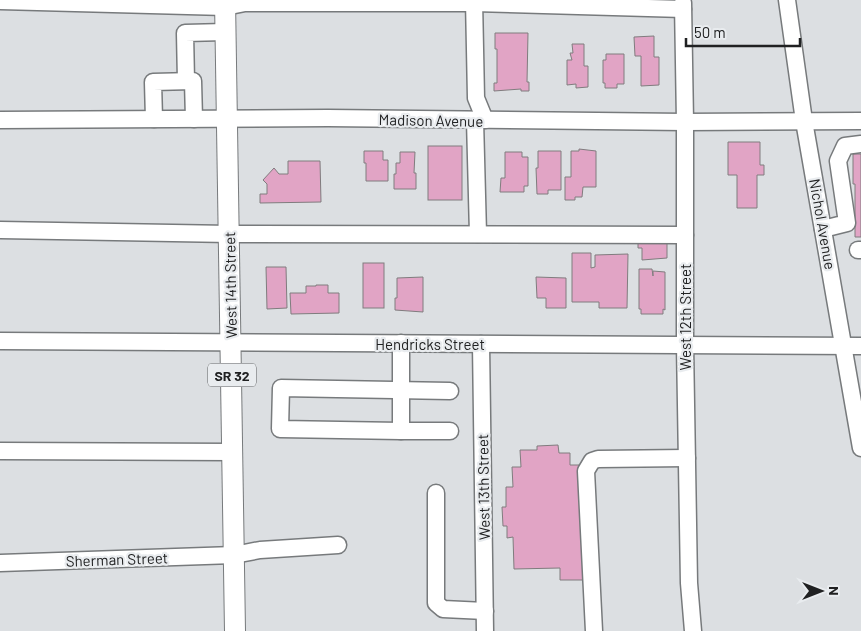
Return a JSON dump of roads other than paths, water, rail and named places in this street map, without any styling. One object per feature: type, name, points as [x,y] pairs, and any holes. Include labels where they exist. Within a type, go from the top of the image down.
[{"type":"main road","name":"West 14th Street","points":[[225,4],[235,631]]},
{"type":"street","name":"Nichol Avenue","points":[[787,0],[804,121],[861,448]]},
{"type":"street","points":[[0,1],[225,4],[348,2],[580,3]]},
{"type":"street","points":[[474,2],[476,98],[480,120],[478,234]]},
{"type":"street","name":"West 12th Street","points":[[580,3],[683,6],[688,583],[692,631]]},
{"type":"street","points":[[186,81],[185,33],[226,32]]},
{"type":"street","points":[[154,119],[153,82],[193,81],[194,119]]},
{"type":"street","name":"Madison Avenue","points":[[0,120],[228,119],[861,122]]},
{"type":"street","points":[[823,228],[847,223],[838,161],[844,146],[861,144]]},
{"type":"street","points":[[817,194],[842,187]]},
{"type":"street","points":[[0,230],[230,234],[685,234]]},
{"type":"street","name":"Hendricks Street","points":[[0,341],[861,346]]},
{"type":"street","points":[[401,344],[401,431]]},
{"type":"street","name":"West 13th Street","points":[[482,344],[485,631]]},
{"type":"street","points":[[450,391],[281,388],[280,429],[450,431]]},
{"type":"street","points":[[0,451],[233,452]]},
{"type":"street","points":[[594,631],[586,471],[592,461],[598,459],[687,458]]},
{"type":"street","points":[[436,492],[436,604],[443,610],[485,611]]},
{"type":"street","name":"Sherman Street","points":[[0,563],[234,555],[260,550],[338,545]]}]
